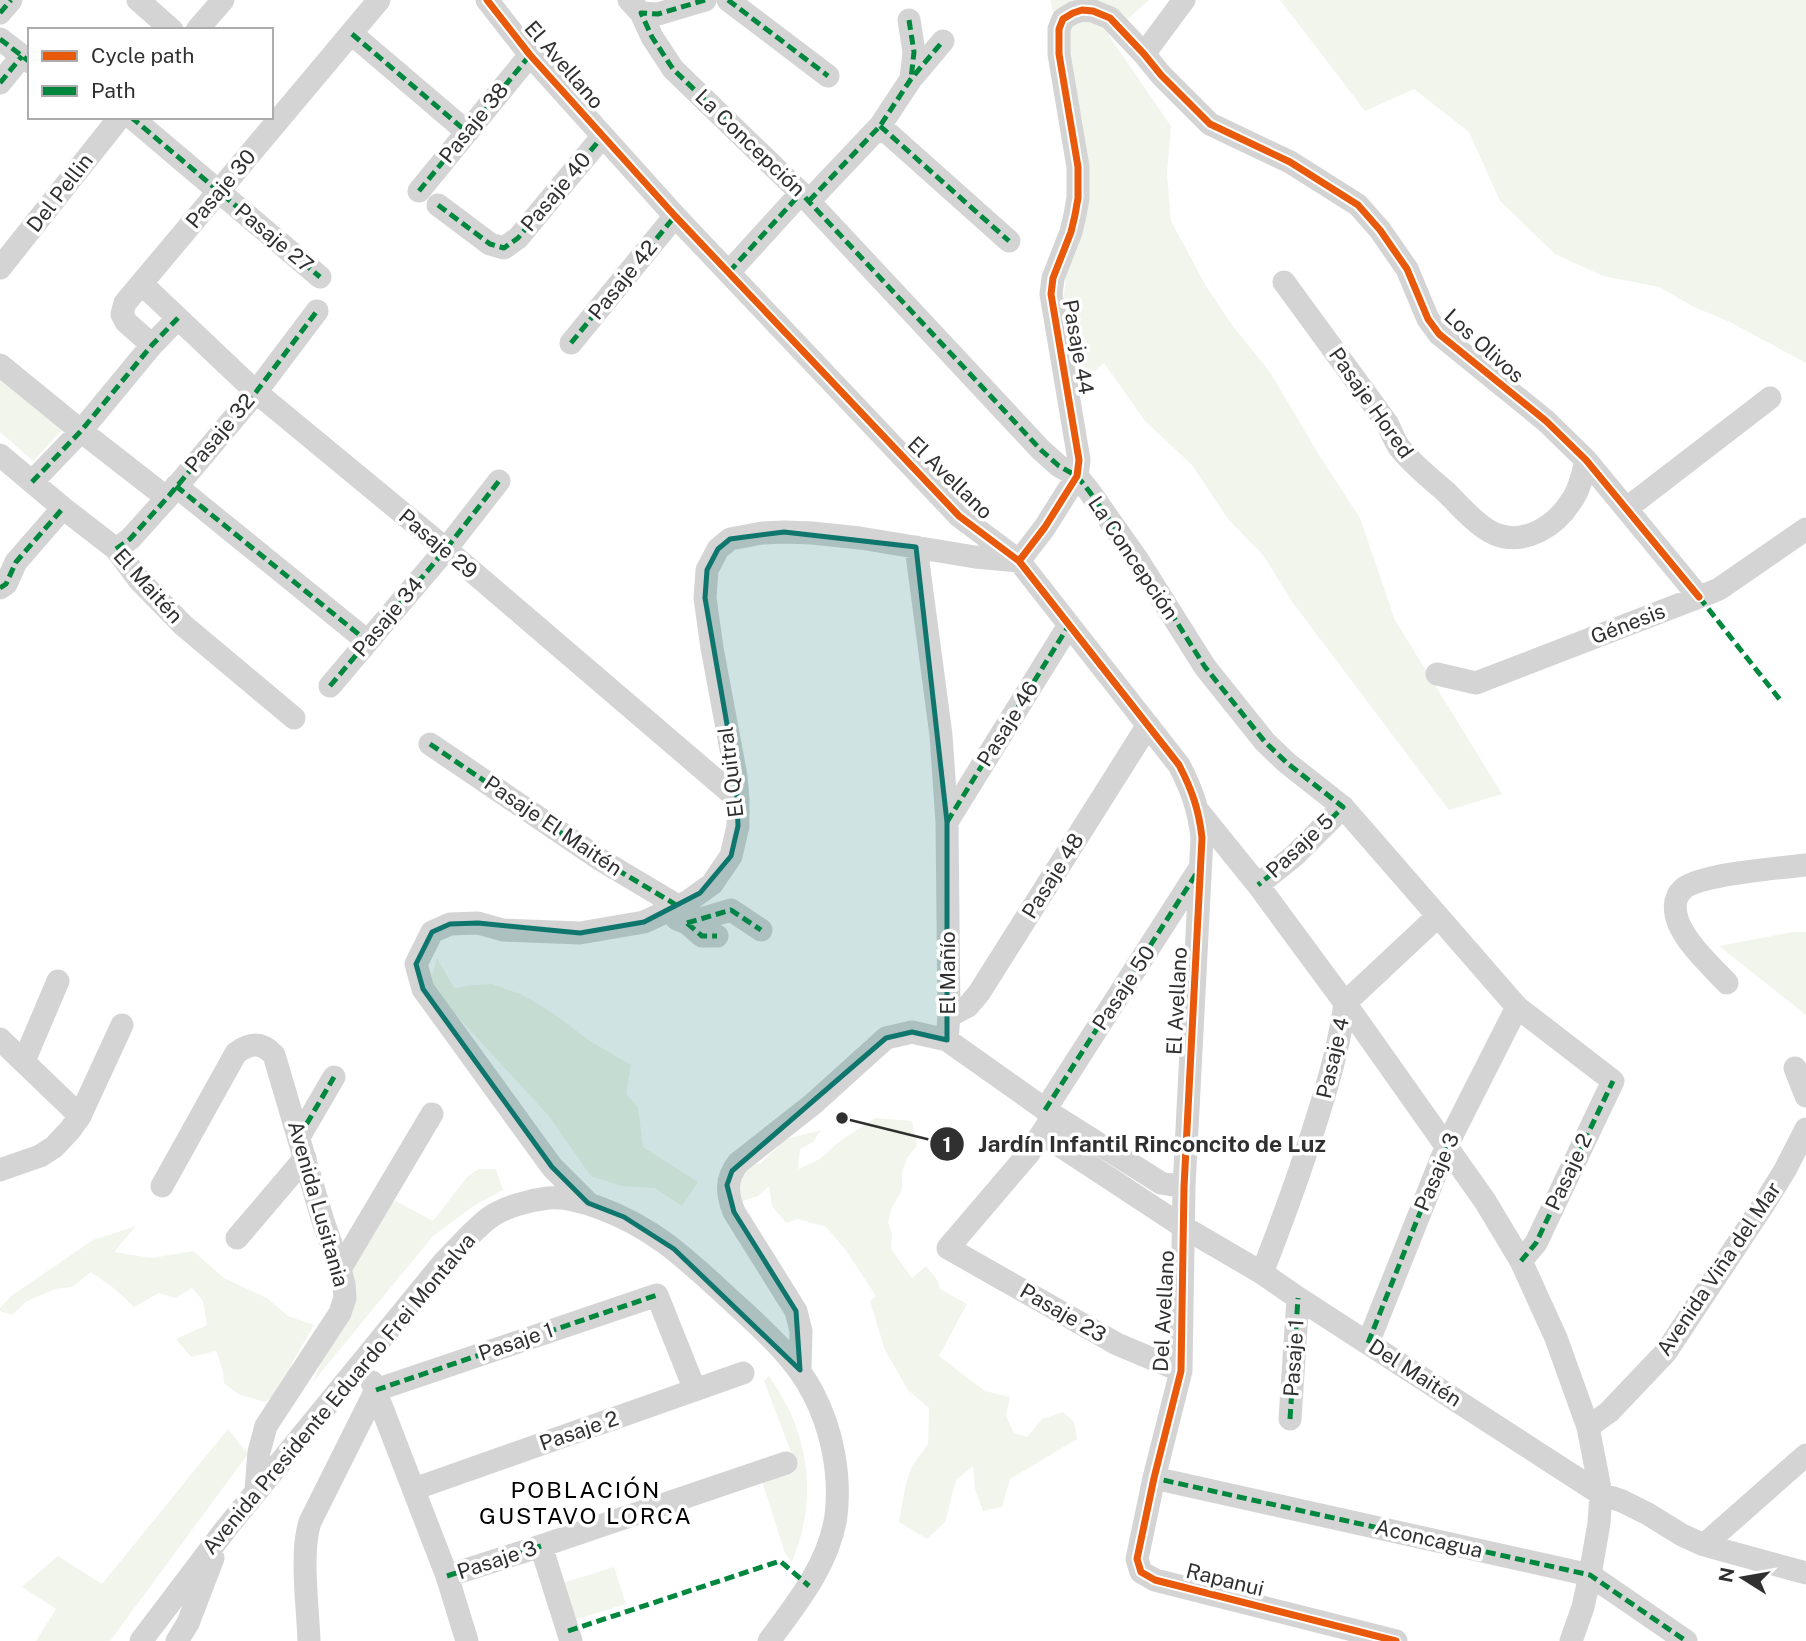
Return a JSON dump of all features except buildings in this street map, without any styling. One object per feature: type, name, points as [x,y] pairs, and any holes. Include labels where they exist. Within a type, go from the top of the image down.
[{"type":"street","points":[[0,13],[10,0]]},
{"type":"street","points":[[138,0],[170,28]]},
{"type":"street","points":[[199,28],[223,0]]},
{"type":"street","name":"Pasaje 30","points":[[274,117],[352,34],[379,0]]},
{"type":"street","name":"El Avellano","points":[[487,0],[530,55],[675,216],[959,516],[1019,561],[1179,765],[1199,812],[1202,838],[1184,1187],[1185,1228]]},
{"type":"street","points":[[635,7],[657,14],[705,0]]},
{"type":"street","points":[[729,0],[828,76]]},
{"type":"street","points":[[1144,54],[1184,0]]},
{"type":"street","name":"La Concepción","points":[[635,7],[673,69],[805,197],[1041,450],[1059,466],[1077,476],[1137,559],[1205,667],[1265,742],[1343,807],[1517,1007],[1613,1081]]},
{"type":"street","name":"Pasaje 44","points":[[1077,476],[1079,460],[1076,434],[1051,294],[1053,278],[1076,215],[1078,198],[1078,167],[1058,42],[1059,29],[1063,19],[1073,13],[1093,11],[1110,18],[1144,54]]},
{"type":"street","points":[[909,20],[914,52],[911,79]]},
{"type":"street","points":[[352,34],[467,132]]},
{"type":"street","points":[[0,39],[26,59],[0,83]]},
{"type":"street","points":[[729,272],[880,126],[911,79],[943,41]]},
{"type":"street","name":"Los Olivos","points":[[1144,54],[1161,75],[1204,118],[1219,129],[1290,162],[1357,205],[1381,229],[1407,269],[1428,319],[1439,334],[1546,421],[1586,460],[1699,597]]},
{"type":"street","name":"Pasaje 38","points":[[419,191],[530,55]]},
{"type":"street","name":"Del Pellin","points":[[5,253],[118,119]]},
{"type":"street","name":"Pasaje 27","points":[[133,119],[320,277]]},
{"type":"street","name":"Pasaje 30","points":[[152,345],[126,321],[122,314],[125,303],[218,191],[272,119]]},
{"type":"street","points":[[880,126],[1009,241]]},
{"type":"street","name":"Pasaje 40","points":[[438,205],[490,244],[504,248],[518,239],[602,136]]},
{"type":"street","name":"Pasaje 42","points":[[571,343],[675,216]]},
{"type":"street","name":"Pasaje Hored","points":[[1284,282],[1387,423],[1398,446],[1412,462],[1492,533],[1515,539],[1532,536],[1545,528],[1572,500],[1586,460]]},
{"type":"street","name":"Pasaje 29","points":[[142,284],[256,392],[446,549],[738,799]]},
{"type":"street","name":"Pasaje 32","points":[[116,549],[130,540],[256,392],[317,311]]},
{"type":"street","points":[[32,482],[178,318]]},
{"type":"street","points":[[0,365],[80,431],[171,492],[367,641]]},
{"type":"street","points":[[1627,508],[1770,398]]},
{"type":"street","name":"El Maitén","points":[[0,455],[116,549],[140,581],[183,625],[294,718]]},
{"type":"street","points":[[1019,561],[1045,527],[1077,476]]},
{"type":"street","name":"Pasaje 34","points":[[330,686],[446,549],[499,481]]},
{"type":"street","points":[[0,588],[6,584],[16,562],[63,508]]},
{"type":"street","name":"Génesis","points":[[1437,674],[1476,683],[1699,597],[1719,589],[1806,529]]},
{"type":"street","name":"El Quitral","points":[[588,1203],[552,1167],[423,989],[416,964],[432,932],[450,924],[478,923],[503,930],[580,933],[676,914],[712,884],[731,856],[738,826],[736,776],[705,598],[707,570],[718,549],[730,538],[784,532],[860,538],[975,557],[1019,561]]},
{"type":"street","name":"El Mañío","points":[[800,1370],[801,1331],[796,1311],[734,1212],[727,1185],[732,1171],[760,1144],[813,1104],[886,1038],[912,1032],[947,1041],[947,822],[942,735],[916,547]]},
{"type":"street","name":"Pasaje 46","points":[[947,822],[1069,625]]},
{"type":"street","name":"Pasaje 48","points":[[949,1016],[968,1006],[979,993],[1148,725]]},
{"type":"street","name":"Pasaje El Maitén","points":[[430,744],[601,860],[702,936],[717,936]]},
{"type":"street","name":"Pasaje 5","points":[[1258,886],[1295,855],[1343,807]]},
{"type":"street","name":"El Avellano","points":[[1199,812],[1258,886],[1447,1145],[1521,1261],[1556,1338],[1588,1427],[1601,1494]]},
{"type":"street","points":[[1727,984],[1687,938],[1678,923],[1675,910],[1676,899],[1681,890],[1711,878],[1806,864]]},
{"type":"street","name":"Pasaje 50","points":[[948,1248],[1029,1153],[1202,866]]},
{"type":"street","points":[[676,914],[731,910],[761,930]]},
{"type":"street","name":"Pasaje 4","points":[[1262,1273],[1290,1202],[1326,1093],[1345,1003],[1438,916]]},
{"type":"street","points":[[58,981],[8,1052],[80,1116]]},
{"type":"street","name":"Pasaje 3","points":[[1368,1343],[1447,1145],[1517,1007]]},
{"type":"street","points":[[0,1170],[40,1156],[54,1147],[70,1130],[80,1116],[122,1025]]},
{"type":"street","name":"Del Maitén","points":[[947,1041],[1185,1228],[1262,1273],[1601,1494],[1622,1501],[1704,1545],[1806,1573]]},
{"type":"street","name":"Avenida Lusitania","points":[[162,1185],[236,1053],[246,1046],[260,1045],[268,1048],[274,1055],[340,1269],[345,1298],[340,1313],[266,1426],[259,1452],[256,1490]]},
{"type":"street","points":[[1794,1068],[1806,1096]]},
{"type":"street","points":[[237,1238],[302,1148],[334,1077]]},
{"type":"street","name":"Pasaje 2","points":[[1521,1261],[1536,1243],[1613,1081]]},
{"type":"street","points":[[340,1269],[432,1115]]},
{"type":"street","name":"Del Maitén","points":[[1047,1120],[1161,1183],[1184,1187]]},
{"type":"street","name":"Avenida Viña del Mar","points":[[1588,1427],[1609,1412],[1666,1352],[1765,1204],[1806,1129]]},
{"type":"street","name":"Avenida Presidente Eduardo Frei Montalva","points":[[141,1641],[256,1490],[443,1263],[491,1216],[523,1203],[550,1198],[588,1203],[624,1217],[674,1249],[785,1352],[800,1370],[814,1394],[831,1440],[837,1476],[835,1517],[826,1552],[809,1586],[769,1641]]},
{"type":"street","name":"Del Avellano","points":[[1154,1478],[1181,1371],[1185,1228]]},
{"type":"street","name":"Pasaje 23","points":[[948,1248],[1117,1344],[1181,1371]]},
{"type":"street","name":"Pasaje 1","points":[[376,1390],[657,1295],[695,1390]]},
{"type":"street","name":"Pasaje 1","points":[[1290,1419],[1298,1298]]},
{"type":"street","points":[[363,1360],[447,1576],[467,1641]]},
{"type":"street","name":"Pasaje 2","points":[[414,1489],[743,1373]]},
{"type":"street","points":[[309,1641],[307,1532],[376,1390]]},
{"type":"street","points":[[1704,1545],[1806,1455]]},
{"type":"street","name":"Pasaje 3","points":[[447,1576],[786,1462]]},
{"type":"street","name":"Rapanui","points":[[1154,1478],[1137,1559],[1141,1572],[1155,1580],[1396,1641]]},
{"type":"street","name":"Aconcagua","points":[[1154,1478],[1590,1575],[1686,1641]]},
{"type":"street","points":[[1571,1641],[1583,1607],[1590,1575],[1601,1494]]},
{"type":"street","points":[[177,1641],[188,1623],[225,1530]]},
{"type":"street","points":[[541,1546],[571,1641]]},
{"type":"highlighted area","points":[[784,532],[916,547],[947,822],[947,1040],[912,1032],[886,1038],[732,1171],[727,1185],[734,1212],[796,1311],[800,1370],[674,1249],[624,1217],[588,1203],[552,1167],[423,989],[416,964],[432,932],[450,924],[478,923],[580,933],[644,922],[700,893],[731,856],[738,826],[736,776],[705,598],[707,570],[718,549],[730,539]]},
{"type":"shaded area","points":[[1050,0],[1149,0],[1109,36],[1171,126],[1167,173],[1171,221],[1206,286],[1232,325],[1270,372],[1360,518],[1395,620],[1502,794],[1449,810],[1293,603],[1263,555],[1228,519],[1192,465],[1145,421],[1104,363],[1078,385],[1063,306],[1072,213],[1076,215],[1083,122]]},
{"type":"shaded area","points":[[1280,0],[1806,0],[1806,363],[1659,287],[1603,276],[1555,254],[1500,201],[1469,132],[1414,89],[1365,111]]},
{"type":"shaded area","points":[[0,378],[63,429],[33,461],[0,432]]},
{"type":"shaded area","points":[[1806,932],[1806,1015],[1719,946]]},
{"type":"shaded area","points":[[437,958],[454,988],[492,984],[523,995],[590,1041],[631,1065],[626,1094],[638,1107],[643,1147],[698,1182],[682,1206],[655,1188],[621,1186],[591,1176],[548,1115],[455,1014],[431,980]]},
{"type":"shaded area","points":[[875,1118],[912,1121],[917,1146],[907,1158],[902,1173],[902,1190],[892,1207],[888,1222],[892,1234],[891,1249],[912,1278],[926,1266],[938,1281],[940,1289],[967,1304],[939,1356],[985,1391],[1010,1397],[1006,1416],[1014,1433],[1027,1437],[1042,1419],[1063,1412],[1074,1422],[1077,1439],[1010,1479],[1002,1507],[983,1511],[975,1489],[973,1466],[956,1480],[945,1522],[927,1539],[899,1522],[912,1466],[928,1444],[929,1408],[908,1390],[885,1350],[870,1301],[876,1296],[845,1249],[826,1227],[798,1219],[786,1223],[772,1206],[769,1186],[758,1196],[727,1206],[744,1164],[760,1164],[786,1139],[821,1130],[813,1142],[800,1149],[798,1169],[820,1159],[840,1141]]},
{"type":"shaded area","points":[[479,1169],[496,1169],[503,1190],[475,1205],[433,1236],[313,1382],[343,1311],[343,1276],[394,1200],[433,1221],[468,1176]]},
{"type":"shaded area","points":[[136,1226],[114,1252],[152,1258],[193,1251],[224,1278],[267,1298],[288,1316],[314,1325],[293,1361],[279,1394],[264,1402],[238,1394],[224,1383],[216,1351],[191,1357],[176,1339],[207,1325],[203,1301],[192,1288],[175,1298],[159,1293],[134,1307],[91,1272],[72,1287],[55,1289],[27,1301],[12,1315],[0,1311],[11,1296],[93,1240]]},
{"type":"shaded area","points":[[769,1376],[791,1414],[801,1442],[806,1472],[805,1516],[792,1562],[785,1553],[761,1478],[796,1465],[764,1381]]},
{"type":"shaded area","points":[[228,1429],[248,1454],[110,1641],[36,1641],[56,1609],[22,1587],[58,1556],[102,1584]]},
{"type":"shaded area","points":[[614,1567],[626,1604],[567,1622],[556,1585]]},
{"type":"marked path","points":[[0,13],[11,0]]},
{"type":"marked path","points":[[705,0],[658,14],[641,13],[652,37],[673,69],[801,193],[1041,450],[1059,466],[1077,476],[1137,559],[1205,667],[1265,742],[1343,807],[1295,855],[1258,885]]},
{"type":"marked path","points":[[728,0],[828,76]]},
{"type":"marked path","points":[[909,20],[914,52],[911,79]]},
{"type":"marked path","points":[[352,34],[467,132]]},
{"type":"marked path","points":[[0,39],[28,60]]},
{"type":"marked path","points":[[809,201],[880,126],[911,79],[943,41]]},
{"type":"marked path","points":[[419,191],[530,55]]},
{"type":"marked path","points":[[0,83],[22,56]]},
{"type":"marked path","points":[[133,119],[320,277]]},
{"type":"marked path","points":[[880,126],[1009,241]]},
{"type":"marked path","points":[[438,205],[490,244],[504,248],[518,238],[602,137]]},
{"type":"marked path","points":[[729,272],[801,193]]},
{"type":"marked path","points":[[571,343],[675,216]]},
{"type":"marked path","points":[[116,549],[130,539],[167,498],[256,392],[317,311]]},
{"type":"marked path","points":[[32,482],[81,431],[152,345],[178,318]]},
{"type":"marked path","points":[[330,686],[446,549],[499,481]]},
{"type":"marked path","points":[[176,486],[367,641]]},
{"type":"marked path","points":[[0,588],[6,584],[16,562],[63,508]]},
{"type":"marked path","points":[[1699,597],[1781,701]]},
{"type":"marked path","points":[[947,822],[1069,625]]},
{"type":"marked path","points":[[430,744],[601,860],[678,906]]},
{"type":"marked path","points":[[1045,1110],[1198,871]]},
{"type":"marked path","points":[[687,923],[731,910],[761,930]]},
{"type":"marked path","points":[[687,923],[702,936],[717,936]]},
{"type":"marked path","points":[[299,1137],[334,1077]]},
{"type":"marked path","points":[[1521,1261],[1536,1243],[1613,1081]]},
{"type":"marked path","points":[[1368,1343],[1447,1145]]},
{"type":"marked path","points":[[376,1390],[657,1295]]},
{"type":"marked path","points":[[1290,1419],[1298,1298]]},
{"type":"marked path","points":[[1153,1483],[1154,1478],[1590,1575],[1686,1641]]},
{"type":"marked path","points":[[447,1576],[541,1546]]},
{"type":"marked path","points":[[568,1631],[780,1561],[809,1586]]},
{"type":"cycle path","points":[[487,0],[530,55],[675,216],[959,516],[1019,561],[1179,765],[1194,800],[1202,838],[1184,1187],[1181,1371],[1137,1559],[1141,1572],[1155,1580],[1396,1641]]},
{"type":"cycle path","points":[[1019,561],[1045,527],[1077,476],[1079,460],[1051,294],[1053,278],[1071,232],[1078,198],[1078,167],[1059,54],[1059,29],[1063,19],[1082,10],[1110,18],[1210,124],[1290,162],[1358,205],[1380,230],[1407,269],[1428,319],[1439,334],[1546,421],[1586,460],[1699,597]]},
{"type":"place","name":"Jardín Infantil Rinconcito de Luz","points":[[842,1118]]},
{"type":"district","name":"POBLACIÓN GUSTAVO LORCA","points":[[586,1503]]}]
